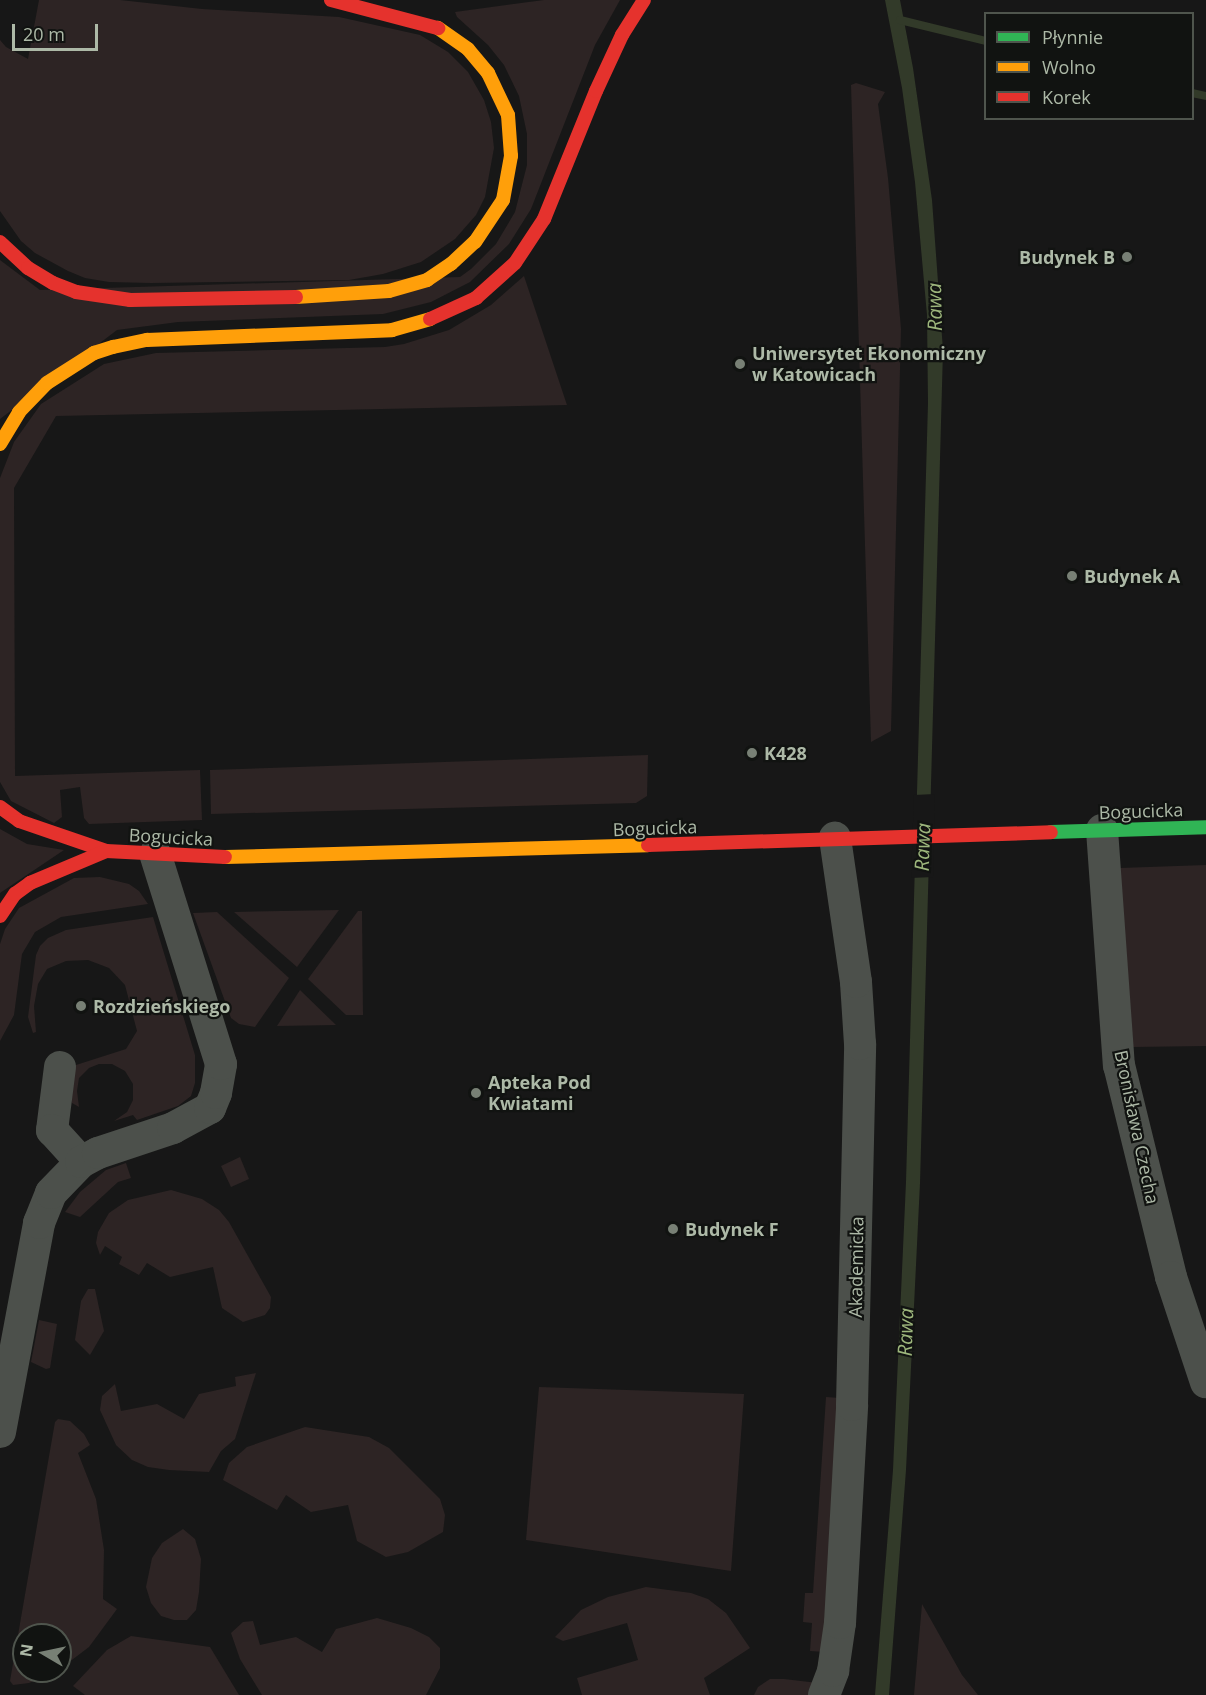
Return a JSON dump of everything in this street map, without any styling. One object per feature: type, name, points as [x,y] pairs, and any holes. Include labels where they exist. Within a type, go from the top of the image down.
[{"type":"main road","points":[[0,242],[28,268],[53,283],[76,291],[130,300],[325,296],[390,291],[427,280],[451,264],[475,242],[502,200],[511,156],[508,115],[501,97],[488,73],[468,49],[435,26],[332,0]]},
{"type":"main road","points":[[0,444],[19,412],[47,383],[88,357],[113,347],[147,340],[392,330],[441,316],[476,298],[515,263],[544,219],[614,54],[644,0]]},
{"type":"main road","name":"Bogucicka","points":[[0,807],[19,821],[106,851],[239,858],[1206,827]]},
{"type":"main road","name":"Bogucicka","points":[[0,916],[15,894],[30,883],[106,851]]},
{"type":"street","name":"Bronisława Czecha","points":[[1102,830],[1119,1065],[1171,1277],[1206,1382]]},
{"type":"street","name":"Akademicka","points":[[824,1695],[833,1671],[840,1623],[852,1405],[860,1044],[856,982],[835,838]]},
{"type":"street","points":[[0,1432],[41,1215],[51,1193],[81,1162],[173,1128],[210,1108],[216,1093],[221,1064],[154,854]]},
{"type":"street","points":[[60,1067],[52,1130],[81,1162]]},
{"type":"shaded area","points":[[39,0],[120,0],[202,9],[339,17],[420,35],[448,52],[468,72],[484,100],[491,122],[494,148],[485,197],[476,215],[455,239],[421,262],[383,274],[349,280],[151,283],[109,282],[85,278],[68,271],[35,253],[21,241],[0,211],[0,40],[6,47],[28,59]]},
{"type":"shaded area","points":[[544,0],[620,0],[595,45],[531,209],[509,244],[470,282],[431,302],[383,314],[178,322],[117,330],[0,419],[0,260],[40,290],[460,277],[471,269],[496,244],[515,212],[527,165],[527,134],[519,96],[504,65],[488,45],[457,17],[455,12]]},
{"type":"shaded area","points":[[856,83],[885,92],[878,104],[888,178],[901,329],[891,731],[871,742],[851,85]]},
{"type":"shaded area","points":[[524,276],[567,405],[56,416],[14,488],[15,776],[200,770],[202,820],[89,824],[84,818],[80,787],[60,790],[62,817],[54,823],[11,801],[0,782],[0,478],[14,442],[41,404],[104,364],[156,353],[385,347],[404,344],[449,330],[491,305]]},
{"type":"shaded area","points":[[648,755],[647,796],[636,803],[211,814],[210,770]]},
{"type":"shaded area","points":[[0,829],[27,844],[64,850],[0,893]]},
{"type":"shaded area","points":[[1206,865],[1206,1046],[1133,1047],[1120,868]]},
{"type":"shaded area","points":[[100,877],[129,884],[139,891],[148,904],[61,917],[35,932],[22,954],[14,1015],[0,1041],[0,944],[5,929],[19,908],[74,878]]},
{"type":"shaded area","points":[[339,910],[297,967],[234,912]]},
{"type":"shaded area","points":[[358,911],[362,911],[363,1015],[346,1015],[308,979]]},
{"type":"shaded area","points":[[217,912],[289,978],[255,1027],[239,1024],[231,1018],[193,913]]},
{"type":"shaded area","points":[[153,917],[195,1055],[195,1083],[191,1096],[178,1106],[137,1120],[133,1115],[114,1121],[127,1112],[133,1100],[133,1084],[125,1071],[112,1064],[99,1064],[89,1068],[79,1078],[77,1091],[79,1107],[72,1103],[69,1093],[71,1071],[76,1065],[126,1049],[137,1031],[125,985],[109,968],[88,960],[66,961],[47,969],[38,984],[34,1006],[36,1032],[33,1033],[28,1017],[36,955],[40,946],[48,938],[66,930]]},
{"type":"shaded area","points":[[300,990],[336,1025],[277,1026]]},
{"type":"shaded area","points":[[240,1157],[249,1179],[231,1187],[221,1166]]},
{"type":"shaded area","points":[[126,1163],[131,1178],[118,1182],[80,1217],[65,1212],[80,1192],[106,1170]]},
{"type":"shaded area","points":[[171,1190],[202,1199],[219,1210],[229,1222],[271,1297],[270,1308],[265,1315],[243,1322],[222,1308],[213,1267],[170,1277],[147,1263],[139,1275],[119,1264],[122,1257],[105,1246],[100,1255],[96,1243],[98,1232],[109,1213],[128,1200]]},
{"type":"shaded area","points":[[88,1289],[95,1289],[104,1331],[90,1355],[75,1340],[81,1301]]},
{"type":"shaded area","points":[[39,1320],[57,1324],[50,1368],[46,1369],[31,1362]]},
{"type":"shaded area","points":[[256,1373],[235,1439],[221,1451],[209,1472],[148,1467],[132,1460],[116,1445],[100,1410],[102,1396],[115,1384],[121,1411],[157,1404],[184,1419],[199,1394],[236,1386],[235,1377]]},
{"type":"shaded area","points":[[539,1387],[744,1394],[731,1571],[526,1540]]},
{"type":"shaded area","points":[[826,1397],[840,1398],[825,1652],[810,1651],[812,1623],[803,1622],[805,1593],[813,1593]]},
{"type":"shaded area","points":[[58,1419],[70,1421],[84,1434],[90,1445],[78,1453],[96,1499],[104,1550],[103,1599],[117,1609],[89,1647],[72,1660],[72,1623],[20,1623],[55,1422]]},
{"type":"shaded area","points":[[305,1427],[369,1437],[389,1448],[440,1499],[445,1515],[443,1532],[408,1552],[386,1557],[357,1541],[348,1505],[311,1512],[286,1495],[277,1510],[223,1480],[229,1463],[247,1447]]},
{"type":"shaded area","points":[[183,1529],[195,1539],[201,1559],[199,1592],[196,1610],[187,1620],[174,1620],[161,1616],[151,1603],[146,1587],[152,1558],[162,1543]]},
{"type":"shaded area","points":[[646,1587],[691,1593],[708,1599],[726,1613],[750,1648],[704,1678],[710,1695],[582,1695],[577,1678],[638,1660],[627,1623],[563,1641],[555,1637],[581,1610],[608,1597]]},
{"type":"shaded area","points":[[922,1604],[962,1675],[978,1695],[914,1695]]},
{"type":"shaded area","points":[[377,1618],[411,1628],[429,1637],[440,1648],[440,1668],[426,1695],[262,1695],[240,1659],[231,1633],[243,1622],[253,1621],[260,1645],[296,1637],[322,1652],[336,1629]]},
{"type":"shaded area","points":[[131,1636],[210,1647],[239,1695],[85,1695],[73,1686],[107,1650]]},
{"type":"shaded area","points":[[12,1669],[12,1683],[29,1683],[13,1685],[10,1681]]},
{"type":"shaded area","points":[[770,1679],[818,1683],[812,1695],[754,1695],[758,1687]]},
{"type":"water","name":"Rawa","points":[[885,0],[900,0],[913,68],[932,200],[943,350],[920,1183],[906,1470],[889,1695],[875,1695],[893,1470],[906,1182],[928,403],[927,315],[915,182],[902,88]]},
{"type":"pier","points":[[935,794],[933,877],[911,878],[914,795]]},
{"type":"waterway","points":[[900,20],[984,41]]},
{"type":"waterway","points":[[1194,93],[1206,96]]},
{"type":"traffic: fast","points":[[1051,832],[1206,827]]},
{"type":"traffic: slow","points":[[296,297],[389,291],[427,280],[451,264],[475,242],[503,200],[511,156],[508,115],[488,73],[468,49],[438,28]]},
{"type":"traffic: slow","points":[[0,444],[19,412],[47,383],[94,353],[113,347],[147,340],[392,330],[430,319]]},
{"type":"traffic: slow","points":[[225,857],[648,845]]},
{"type":"traffic: jam","points":[[331,0],[438,28]]},
{"type":"traffic: jam","points":[[430,319],[476,298],[515,263],[544,219],[596,91],[622,35],[644,0]]},
{"type":"traffic: jam","points":[[0,242],[28,268],[53,283],[76,292],[130,300],[296,297]]},
{"type":"traffic: jam","points":[[0,807],[19,821],[106,851],[225,857]]},
{"type":"traffic: jam","points":[[648,845],[1051,832]]},
{"type":"traffic: jam","points":[[0,916],[15,894],[30,883],[106,851]]},
{"type":"place","name":"Budynek B","points":[[1127,257]]},
{"type":"place","name":"Uniwersytet Ekonomiczny w Katowicach","points":[[740,364]]},
{"type":"place","name":"Budynek A","points":[[1072,576]]},
{"type":"place","name":"K428","points":[[752,753]]},
{"type":"place","name":"Rozdzieńskiego","points":[[81,1006]]},
{"type":"place","name":"Apteka Pod Kwiatami","points":[[476,1093]]},
{"type":"place","name":"Budynek F","points":[[673,1229]]}]
